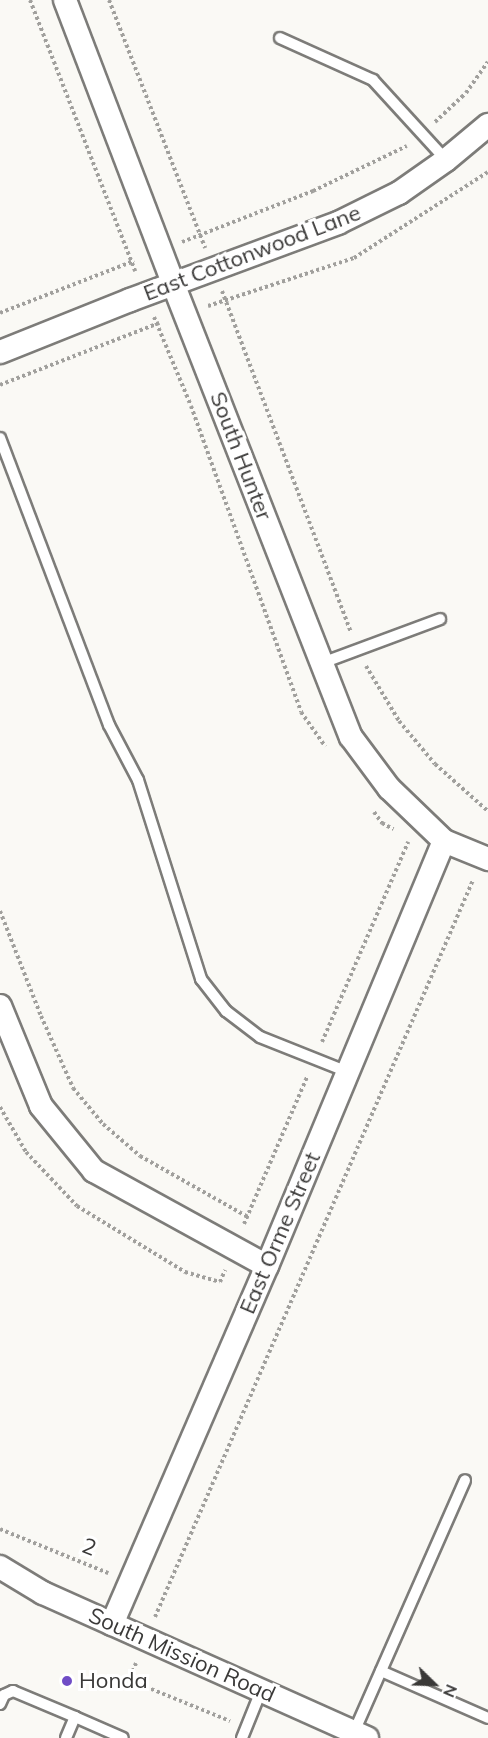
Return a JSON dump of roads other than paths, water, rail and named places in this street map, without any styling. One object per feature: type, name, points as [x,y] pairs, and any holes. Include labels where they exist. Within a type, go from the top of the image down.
[{"type":"street","name":"South Hunter","points":[[65,0],[160,251],[351,736],[389,788],[444,841],[481,867]]},
{"type":"street","name":"East Cottonwood Lane","points":[[0,352],[338,223],[399,193],[446,160],[488,125]]},
{"type":"street","name":"East Orme Street","points":[[112,1624],[267,1266],[444,841]]},
{"type":"street","points":[[0,1006],[41,1106],[94,1171],[267,1266]]},
{"type":"street","name":"South Mission Road","points":[[0,1567],[43,1593],[361,1735]]},
{"type":"lane","points":[[280,38],[373,80],[424,133],[446,160]]},
{"type":"lane","points":[[0,438],[105,715],[138,780],[201,979],[226,1011],[260,1037],[348,1072]]},
{"type":"lane","points":[[322,663],[440,619]]},
{"type":"lane","points":[[361,1735],[381,1671],[465,1480]]},
{"type":"lane","points":[[381,1671],[488,1718]]},
{"type":"lane","points":[[0,1704],[4,1695],[14,1691],[123,1738]]},
{"type":"lane","points":[[244,1733],[261,1691]]},
{"type":"lane","points":[[66,1738],[75,1717]]},
{"type":"place","name":"Honda","points":[[67,1681]]}]
